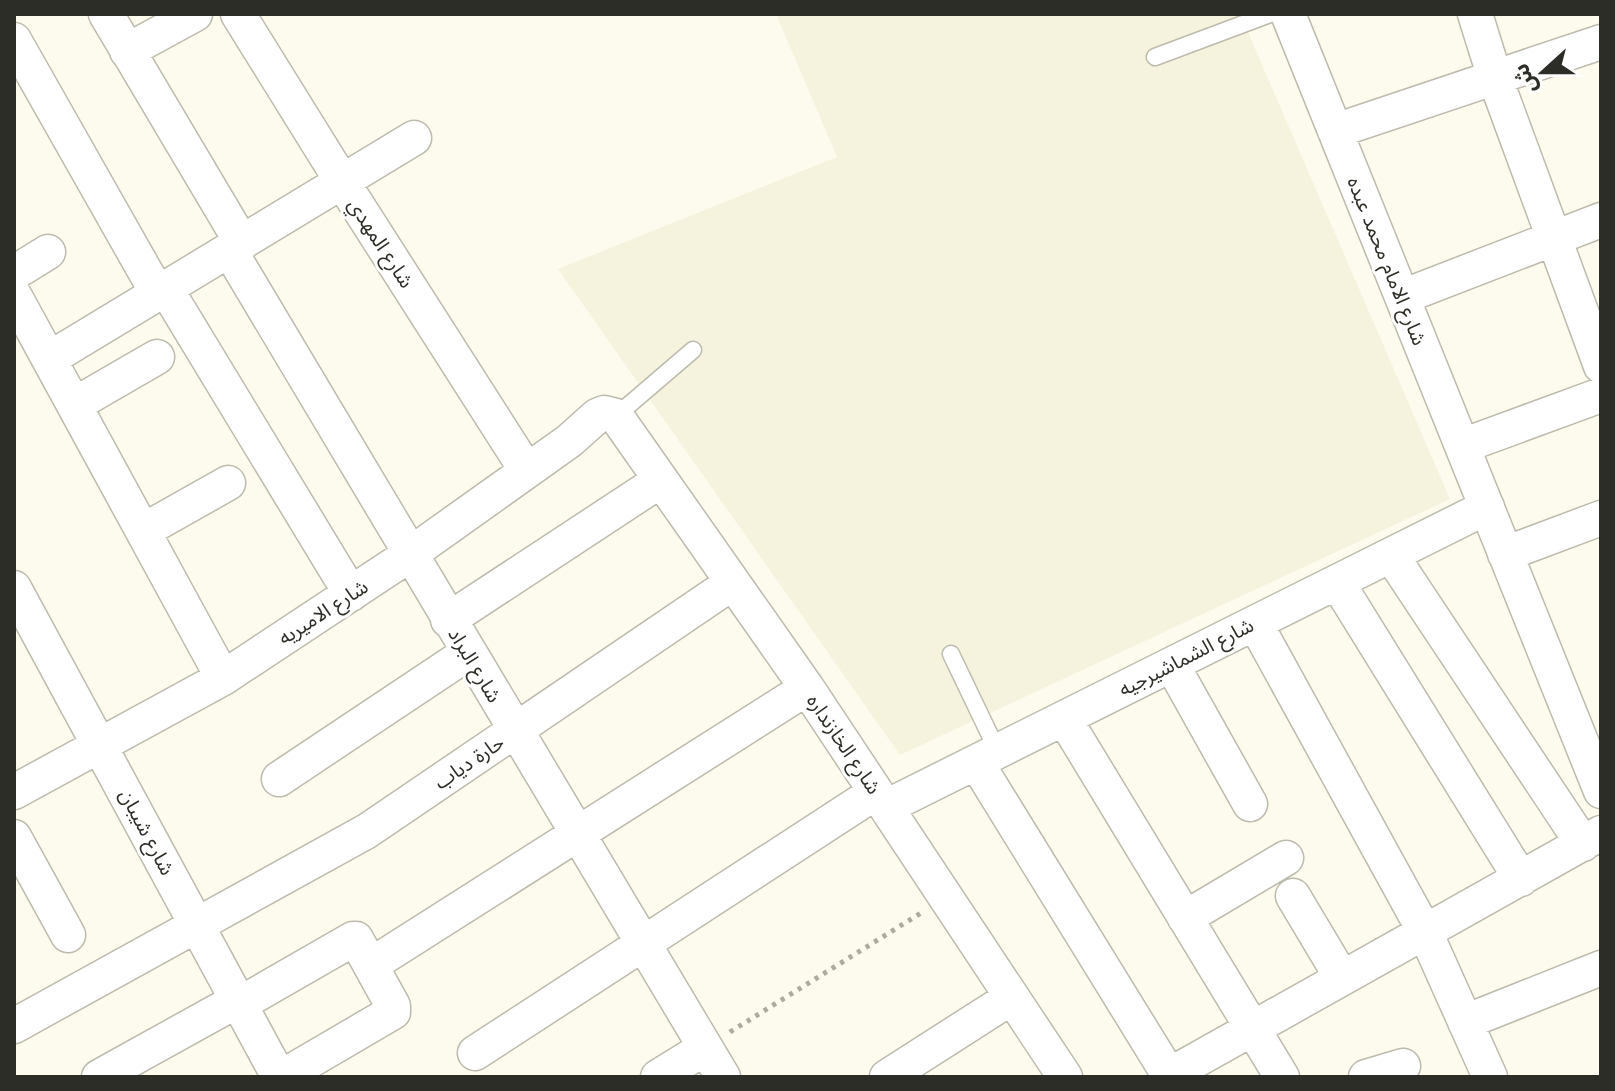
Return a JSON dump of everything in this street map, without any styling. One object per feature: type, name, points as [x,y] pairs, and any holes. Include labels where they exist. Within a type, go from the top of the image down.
[{"type":"street","name":"شارع البراد","points":[[106,14],[409,555],[723,1077]]},
{"type":"street","points":[[127,51],[195,14]]},
{"type":"street","name":"شارع المهدي","points":[[238,14],[527,471]]},
{"type":"street","name":"شارع الامام محمد عبده","points":[[1288,14],[1601,791]]},
{"type":"street","points":[[1475,14],[1495,78],[1601,366]]},
{"type":"street","points":[[14,40],[162,292],[351,594]]},
{"type":"street","points":[[1335,131],[1601,42]]},
{"type":"street","points":[[49,359],[414,138]]},
{"type":"street","points":[[1402,297],[1601,220]]},
{"type":"street","points":[[14,273],[48,252]]},
{"type":"street","points":[[14,295],[223,678]]},
{"type":"street","points":[[74,405],[157,357]]},
{"type":"street","points":[[1462,446],[1601,395]]},
{"type":"street","name":"شارع الاميريه","points":[[16,785],[100,745],[223,678],[409,555],[569,441],[597,416],[604,413],[616,416]]},
{"type":"street","name":"شارع الخازنداره","points":[[616,416],[807,688],[1065,1077]]},
{"type":"street","points":[[448,620],[661,480]]},
{"type":"street","points":[[143,531],[228,483]]},
{"type":"street","name":"شارع الشماشيرجيه","points":[[475,1053],[643,944],[881,800],[987,757],[1487,507]]},
{"type":"street","points":[[1505,554],[1597,529]]},
{"type":"street","points":[[987,757],[1167,1076],[1592,838],[1391,555]]},
{"type":"street","points":[[1337,582],[1521,879]]},
{"type":"street","name":"حارة دياب","points":[[14,1026],[367,831],[732,583]]},
{"type":"street","name":"شارع شيبان","points":[[14,588],[281,1077]]},
{"type":"street","points":[[1255,623],[1425,932],[1490,1077]]},
{"type":"street","points":[[279,779],[468,653]]},
{"type":"street","points":[[1172,665],[1250,804]]},
{"type":"street","points":[[371,965],[807,688]]},
{"type":"street","points":[[1064,718],[1282,1077]]},
{"type":"street","points":[[14,837],[68,935]]},
{"type":"street","points":[[1185,918],[1286,858]]},
{"type":"street","points":[[1293,896],[1342,978]]},
{"type":"street","points":[[99,1077],[353,939],[371,965],[393,1006],[393,1012],[281,1077]]},
{"type":"street","points":[[1465,1022],[1601,968]]},
{"type":"street","points":[[887,1077],[1012,997]]},
{"type":"street","points":[[658,1077],[705,1048]]},
{"type":"street","points":[[1366,1077],[1403,1066]]},
{"type":"lane","points":[[1155,57],[1270,14]]},
{"type":"lane","points":[[616,416],[693,350]]},
{"type":"lane","points":[[951,654],[987,757]]},
{"type":"path","points":[[705,1048],[946,897]]},
{"type":"shaded area","points":[[776,14],[1240,14],[1450,499],[900,755],[558,269],[837,157]]}]
